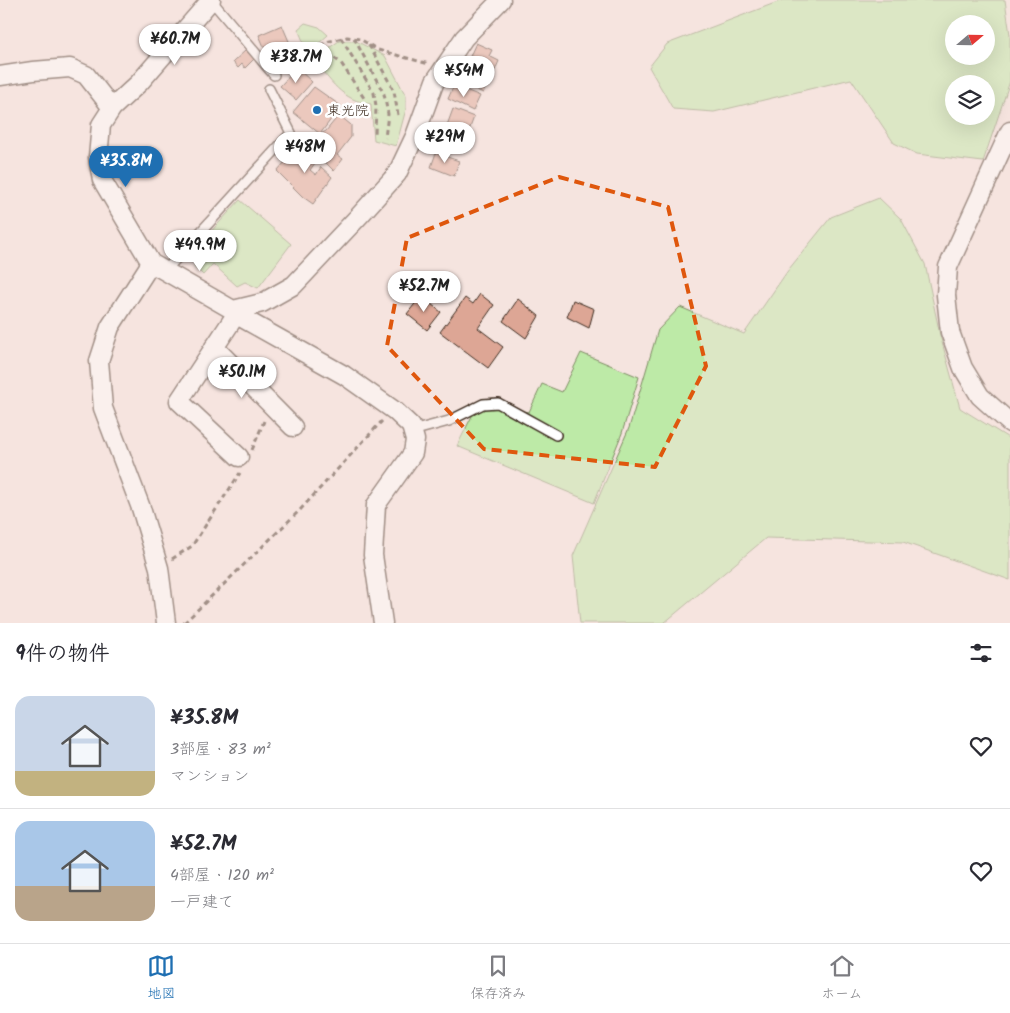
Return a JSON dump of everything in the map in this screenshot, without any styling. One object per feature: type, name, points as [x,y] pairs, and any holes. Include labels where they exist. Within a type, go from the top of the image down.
[{"type":"street","points":[[211,0],[139,83],[112,108],[101,125],[98,157],[102,180],[158,267],[235,311],[244,319],[344,375],[393,410],[411,426],[415,440],[413,453],[376,505],[373,555],[383,623]]},
{"type":"street","points":[[244,460],[179,401],[235,311],[262,302],[294,285],[397,174],[416,136],[435,81],[464,38],[501,0]]},
{"type":"street","points":[[0,76],[70,68],[86,75],[112,108]]},
{"type":"street","points":[[1010,131],[948,267],[946,295],[950,332],[963,368],[980,396],[1010,423]]},
{"type":"street","points":[[158,267],[110,327],[99,361],[103,408],[141,508],[159,568],[166,623]]},
{"type":"street","points":[[214,347],[293,427]]},
{"type":"lane","points":[[211,0],[276,73]]},
{"type":"lane","points":[[158,267],[291,133],[269,89]]},
{"type":"lane","points":[[412,431],[449,421],[483,404],[498,403],[556,435]]},
{"type":"path","points":[[276,73],[303,62],[326,42],[341,38],[360,39],[378,50],[444,68]]},
{"type":"path","points":[[341,38],[374,93],[376,136]]},
{"type":"path","points":[[354,38],[384,94],[388,114],[385,138]]},
{"type":"path","points":[[369,44],[394,91],[398,115]]},
{"type":"path","points":[[320,47],[341,63],[364,98]]},
{"type":"path","points":[[159,568],[192,546],[244,460],[270,404]]},
{"type":"path","points":[[184,623],[300,510],[393,410]]},
{"type":"highlighted area","points":[[559,177],[668,207],[706,366],[655,467],[484,449],[387,346],[407,238]]},
{"type":"green space","points":[[783,0],[1005,0],[1010,35],[1010,81],[983,162],[917,154],[894,143],[851,79],[714,112],[673,109],[649,67],[667,44]]},
{"type":"green space","points":[[305,23],[319,27],[328,35],[308,53],[298,29]]},
{"type":"green space","points":[[339,41],[356,41],[385,56],[406,96],[406,109],[396,146],[374,140],[371,104],[352,99],[344,94],[331,82],[313,59]]},
{"type":"green space","points":[[879,198],[901,219],[925,264],[940,335],[960,408],[1010,439],[1010,580],[903,542],[766,538],[664,623],[580,623],[573,556],[629,428],[658,330],[680,307],[744,334],[789,269],[831,217]]},
{"type":"green space","points":[[240,200],[291,244],[258,288],[245,282],[237,286],[213,264],[203,275],[194,266],[203,256],[195,249]]},
{"type":"green space","points":[[581,353],[639,377],[622,433],[594,503],[457,446],[474,412],[493,406],[529,412],[542,384],[562,392]]},
{"type":"building","points":[[282,25],[297,60],[278,68],[275,61],[271,63],[259,35]]},
{"type":"building","points":[[476,43],[492,50],[489,56],[499,61],[493,75],[475,66],[478,60],[470,56]]},
{"type":"building","points":[[246,50],[254,59],[245,68],[242,64],[238,68],[233,62]]},
{"type":"building","points":[[465,65],[491,77],[483,93],[466,85],[467,81],[459,77]]},
{"type":"building","points":[[297,68],[312,82],[296,100],[280,86]]},
{"type":"building","points":[[454,85],[480,96],[473,111],[448,99]]},
{"type":"building","points":[[314,87],[341,106],[320,134],[293,112]]},
{"type":"building","points":[[453,109],[474,117],[467,136],[446,128]]},
{"type":"building","points":[[339,115],[351,125],[351,137],[337,155],[343,159],[334,171],[324,161],[328,155],[316,146],[315,148],[308,144],[315,133],[319,135],[326,131]]},
{"type":"building","points":[[435,126],[465,138],[461,150],[430,138]]},
{"type":"building","points":[[301,144],[305,144],[318,159],[310,170],[316,175],[321,167],[332,177],[313,204],[303,197],[277,171]]},
{"type":"building","points":[[436,153],[459,161],[454,176],[431,167]]},
{"type":"building","points":[[480,294],[494,305],[478,328],[503,347],[488,368],[440,332],[465,298],[473,304]]},
{"type":"building","points":[[421,296],[441,312],[427,330],[407,314]]},
{"type":"building","points":[[518,299],[539,316],[526,338],[503,321]]},
{"type":"building","points":[[573,300],[594,309],[589,328],[567,317]]},
{"type":"place","name":"東光院","points":[[317,110]]}]
